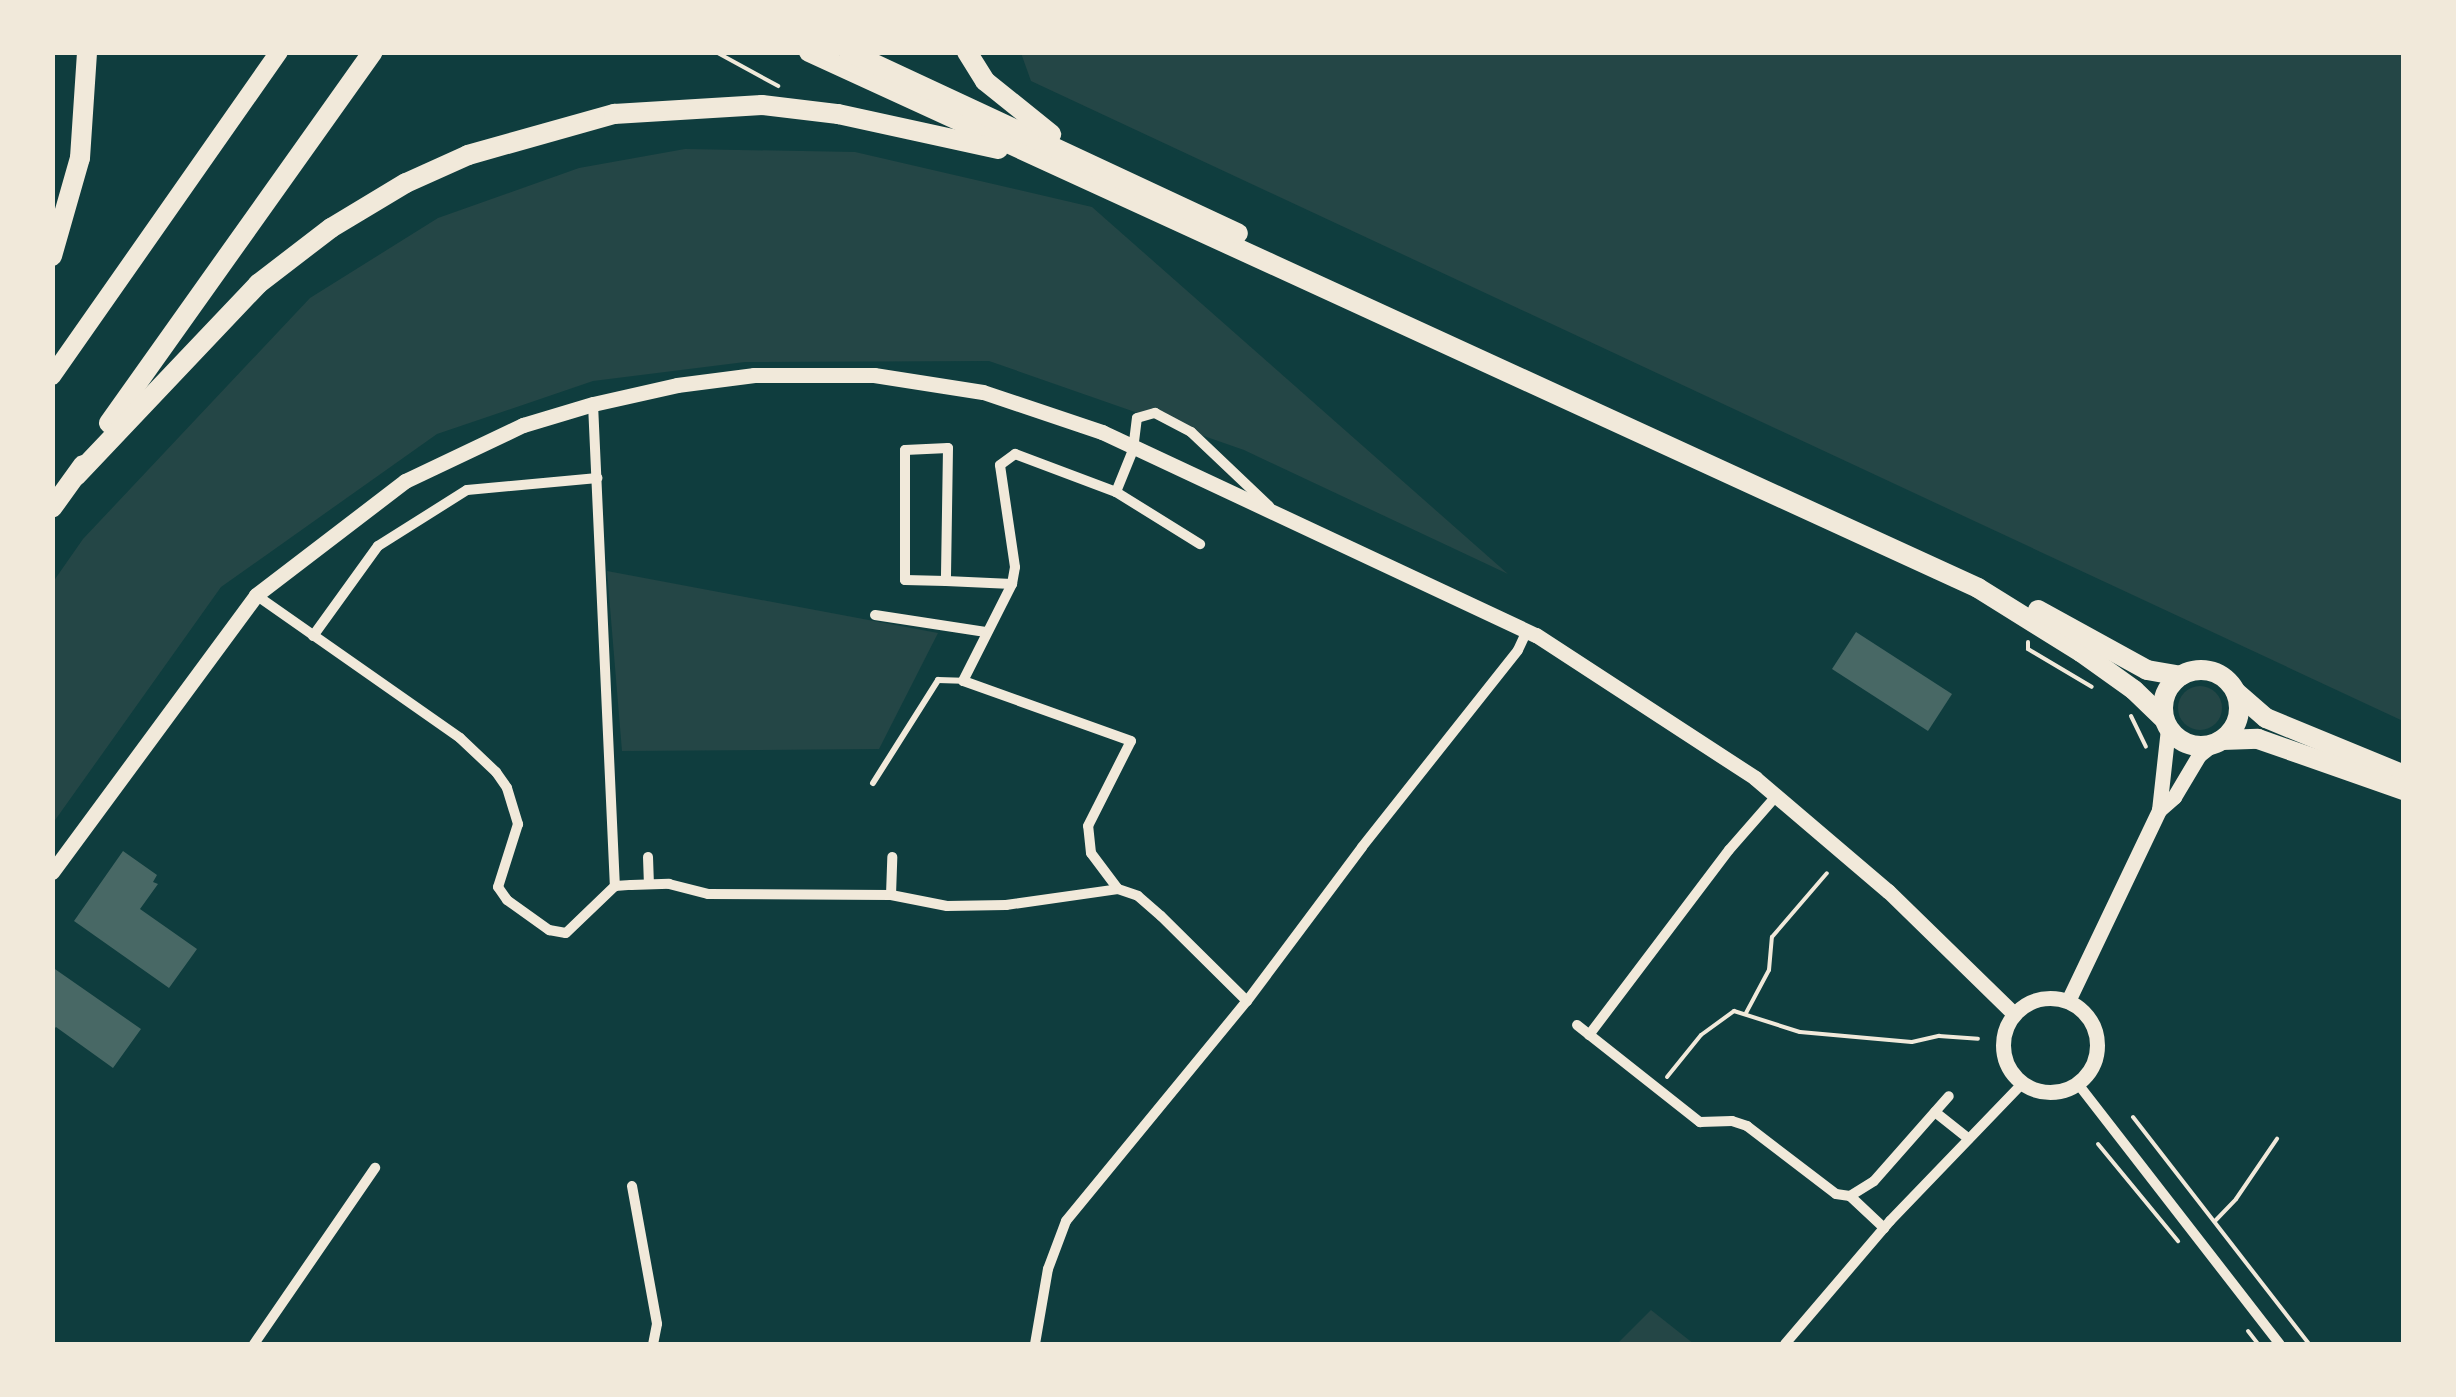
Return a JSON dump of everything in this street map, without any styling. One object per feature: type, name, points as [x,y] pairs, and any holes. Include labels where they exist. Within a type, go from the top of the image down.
[{"type":"main road","points":[[52,256],[80,158],[87,52]]},
{"type":"main road","points":[[52,376],[278,52]]},
{"type":"main road","points":[[52,508],[373,52]]},
{"type":"main road","points":[[809,52],[1978,588],[2134,690],[2182,742],[2258,739],[2404,790]]},
{"type":"main road","points":[[849,52],[1828,506],[2004,592],[2148,670],[2180,676],[2212,671],[2266,718],[2404,776]]},
{"type":"main road","points":[[968,52],[986,81],[1014,108],[1116,174]]},
{"type":"main road","points":[[76,476],[258,284],[331,228],[391,192],[484,150],[614,114],[762,105],[927,130],[1045,160]]},
{"type":"main road","points":[[2166,723],[2163,699],[2180,676]]},
{"type":"main road","points":[[2217,743],[2239,714],[2236,692]]},
{"type":"street","points":[[52,872],[256,595],[405,481],[523,425],[677,385],[754,376],[874,376],[983,392],[1102,432],[1133,450],[1274,510],[1527,630],[1777,795],[1888,891],[2014,1014]]},
{"type":"street","points":[[593,404],[615,886]]},
{"type":"street","points":[[1116,492],[1133,450],[1137,418],[1155,412],[1191,432],[1274,510]]},
{"type":"street","points":[[946,581],[948,448],[906,450],[906,580],[1012,584]]},
{"type":"street","points":[[1118,889],[1090,853],[1088,826],[1131,741],[963,681],[1012,584],[1015,568],[1000,465],[1015,454],[1116,492],[1200,544]]},
{"type":"street","points":[[313,636],[378,546],[466,490],[597,478]]},
{"type":"street","points":[[256,595],[460,738],[496,772],[507,788],[518,824],[498,887],[507,900],[549,930],[566,932],[615,886],[649,884],[708,894],[891,896],[947,906],[1006,905],[1118,889],[1138,896],[1161,916],[1247,1002]]},
{"type":"street","points":[[875,615],[986,632]]},
{"type":"street","points":[[1035,1344],[1048,1270],[1066,1221],[1247,1002],[1362,847],[1518,650],[1527,630]]},
{"type":"street","points":[[2068,1001],[2159,810],[2166,723]]},
{"type":"street","points":[[2159,810],[2174,797],[2199,755],[2217,743]]},
{"type":"street","points":[[1589,1035],[1729,850],[1777,795]]},
{"type":"street","points":[[648,856],[649,884]]},
{"type":"street","points":[[891,896],[892,857]]},
{"type":"street","points":[[2044,998],[2068,1001],[2090,1019],[2096,1032],[2094,1061],[2078,1084],[2050,1093],[2022,1084],[2012,1075],[2002,1051],[2006,1025],[2014,1014],[2044,998]]},
{"type":"street","points":[[1576,1026],[1700,1122],[1747,1126],[1836,1194],[1850,1196],[1884,1228]]},
{"type":"street","points":[[1788,1343],[1884,1228],[2022,1084]]},
{"type":"street","points":[[2078,1084],[2280,1344]]},
{"type":"street","points":[[1850,1196],[1874,1182],[1949,1096]]},
{"type":"street","points":[[1935,1112],[1969,1140]]},
{"type":"street","points":[[254,1344],[375,1168]]},
{"type":"street","points":[[632,1186],[657,1324],[653,1344]]},
{"type":"lane","points":[[873,784],[938,680],[963,681]]},
{"type":"path","points":[[716,52],[764,75]]},
{"type":"path","points":[[2125,707],[2152,756]]},
{"type":"path","points":[[1746,1013],[1769,970],[1772,937],[1828,872]]},
{"type":"path","points":[[1657,1088],[1701,1035],[1734,1010],[1800,1032],[1912,1042],[1938,1036],[1978,1039]]},
{"type":"path","points":[[2134,1116],[2309,1344]]},
{"type":"path","points":[[2216,1221],[2236,1200],[2277,1139]]},
{"type":"path","points":[[2098,1144],[2184,1248]]},
{"type":"path","points":[[2248,1330],[2258,1344]]},
{"type":"shaded area","points":[[1021,53],[2403,53],[2403,721],[1031,81]]},
{"type":"shaded area","points":[[685,149],[855,152],[1092,207],[1508,574],[1244,450],[989,361],[745,362],[593,381],[437,434],[221,587],[53,823],[53,582],[83,539],[310,298],[438,218],[579,168]]},
{"type":"shaded area","points":[[607,571],[938,633],[879,749],[622,751]]},
{"type":"shaded area","points":[[2200,686],[2216,692],[2222,708],[2216,724],[2200,730],[2184,724],[2178,708],[2184,692]]},
{"type":"shaded area","points":[[1651,1310],[1694,1344],[1617,1344]]},
{"type":"building","points":[[1856,632],[1952,694],[1928,731],[1832,669]]},
{"type":"building","points":[[123,851],[157,875],[153,882],[158,884],[140,909],[197,949],[169,988],[74,921]]},
{"type":"building","points":[[52,967],[141,1029],[113,1068],[56,1027],[52,1031]]}]
